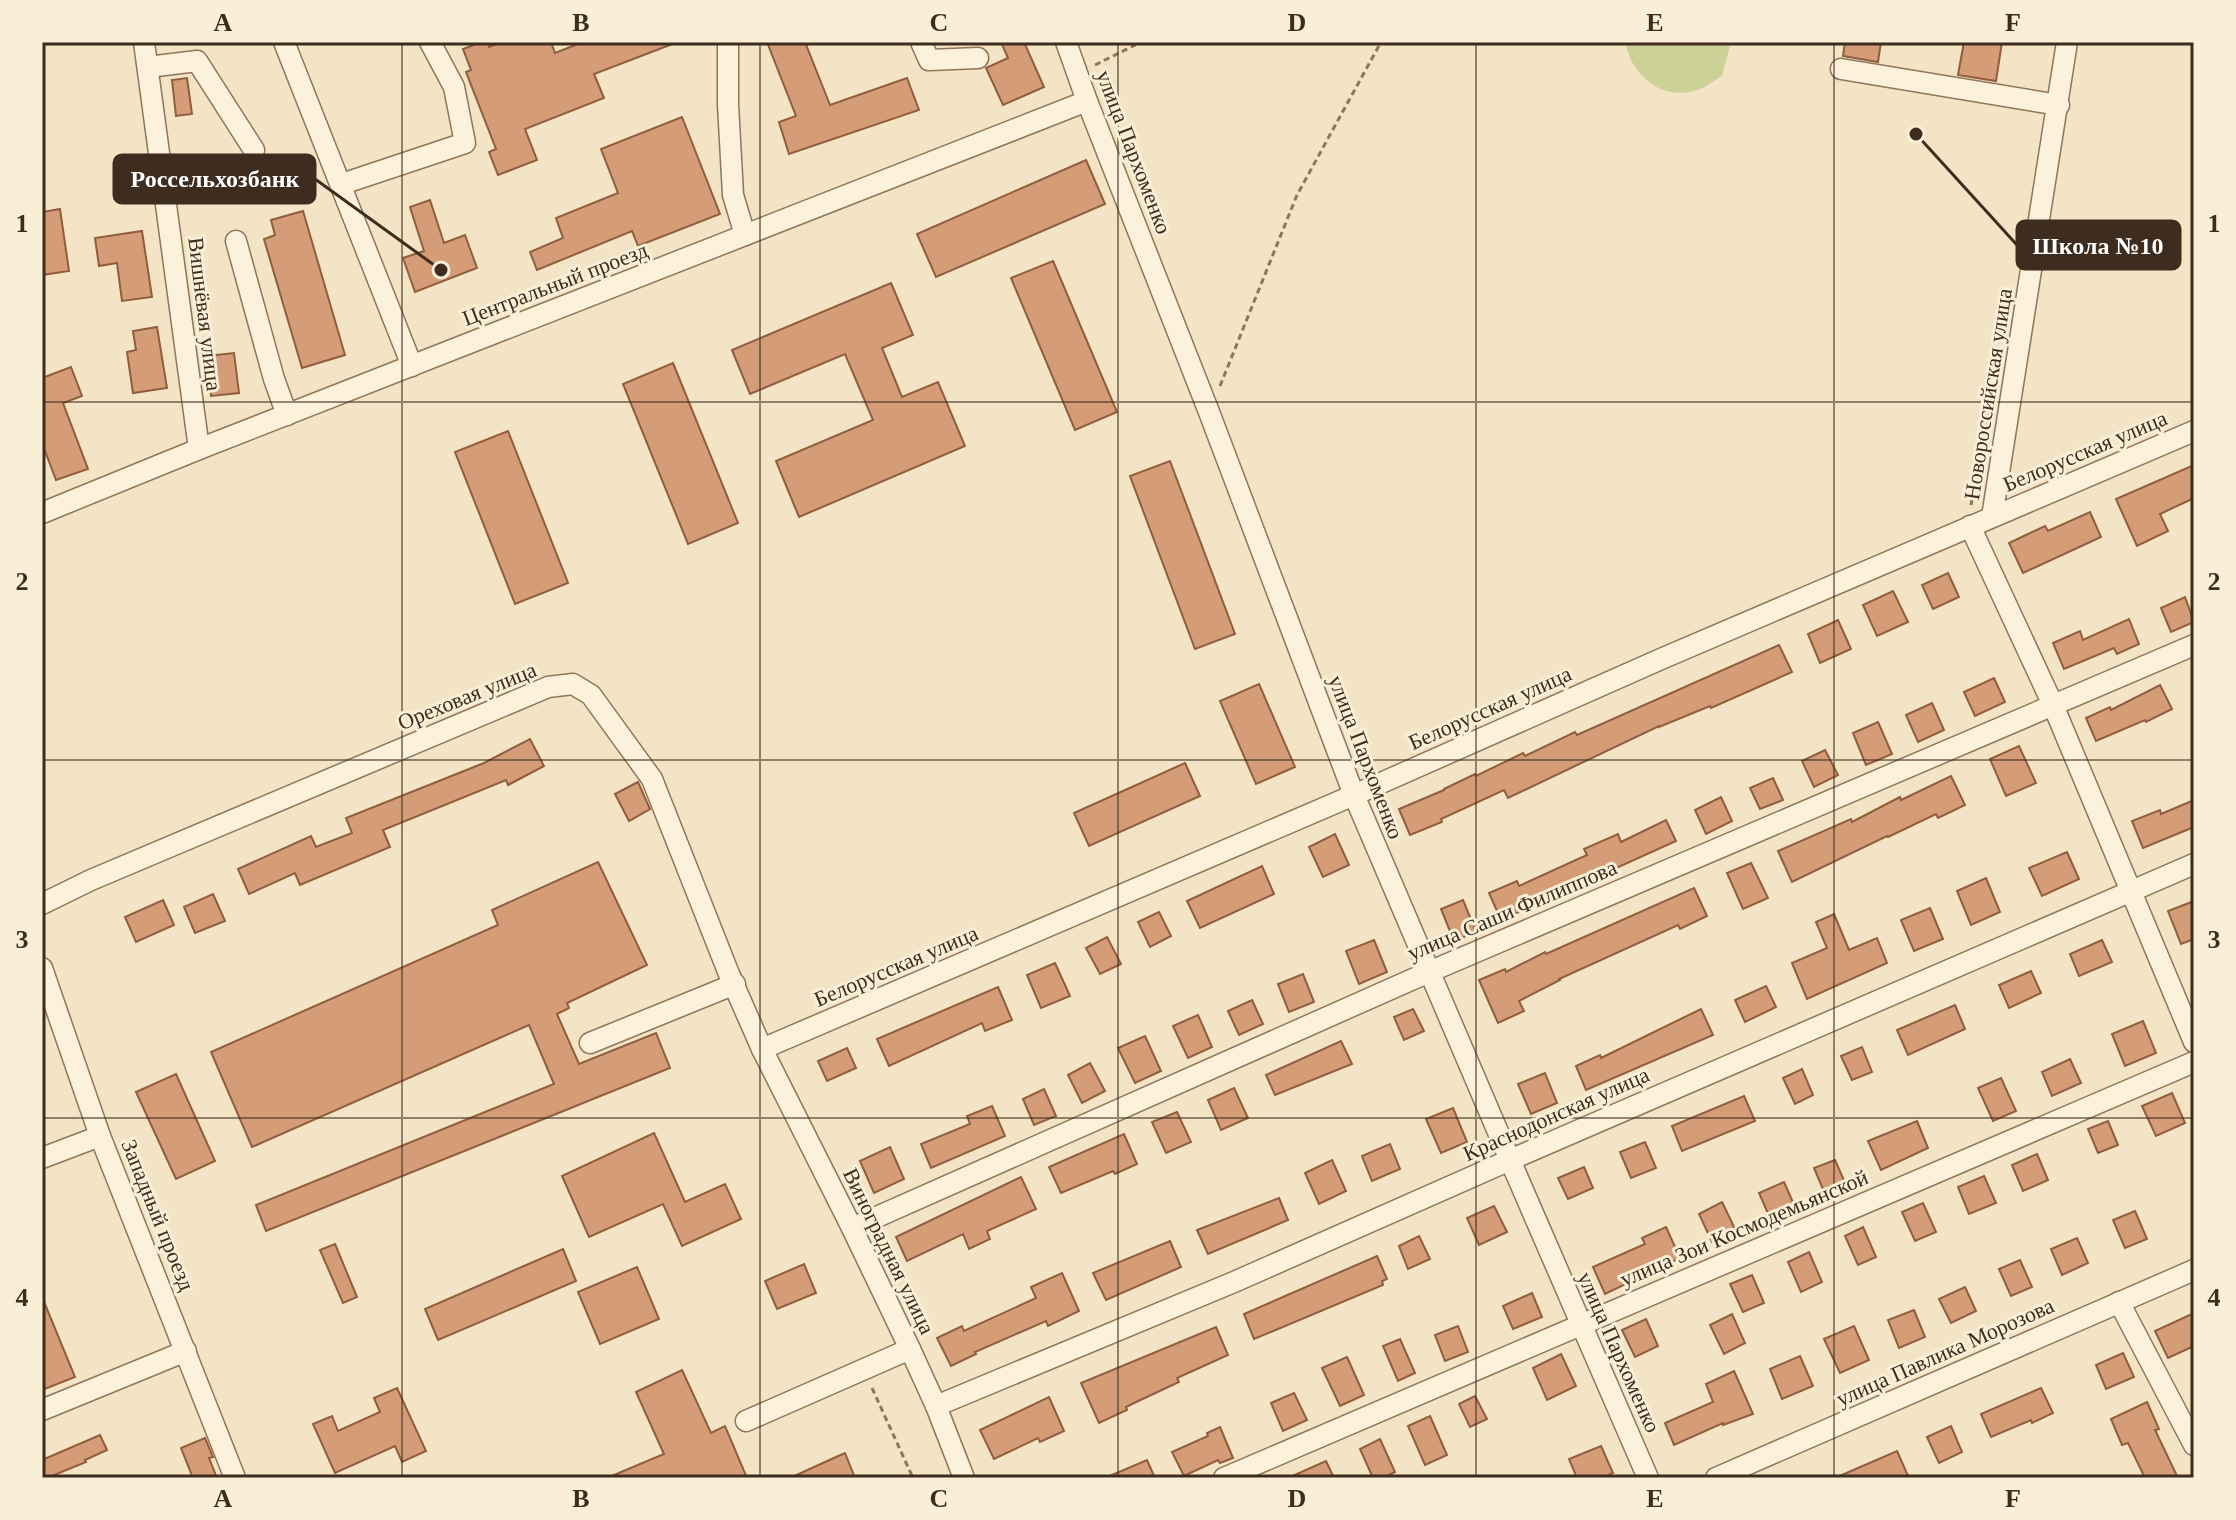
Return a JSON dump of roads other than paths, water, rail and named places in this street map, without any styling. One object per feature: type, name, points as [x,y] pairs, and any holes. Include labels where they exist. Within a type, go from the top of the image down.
[{"type":"street","name":"Вишнёвая улица","points":[[144,42],[199,449]]},
{"type":"street","points":[[284,42],[412,366]]},
{"type":"street","points":[[342,184],[465,143],[454,87],[430,42]]},
{"type":"street","points":[[728,42],[733,195],[745,235]]},
{"type":"street","points":[[921,42],[929,60],[978,58]]},
{"type":"street","name":"улица Пархоменко","points":[[1066,42],[1354,795],[1648,1478]]},
{"type":"street","name":"Новороссийская улица","points":[[1992,517],[2067,42]]},
{"type":"street","points":[[148,67],[199,52],[254,150]]},
{"type":"street","points":[[1841,69],[2059,105]]},
{"type":"street","name":"Центральный проезд","points":[[42,513],[1087,101]]},
{"type":"street","points":[[236,241],[287,415]]},
{"type":"street","name":"Белорусская улица","points":[[762,1049],[2194,431]]},
{"type":"street","points":[[1970,526],[2053,705],[2194,1042]]},
{"type":"street","name":"улица Саши Филиппова","points":[[852,1228],[1429,972],[2194,645]]},
{"type":"street","name":"Ореховая улица","points":[[42,904],[91,880],[548,687],[573,684],[591,695],[652,779],[762,1049]]},
{"type":"street","name":"Краснодонская улица","points":[[936,1406],[1234,1282],[2194,864]]},
{"type":"street","name":"Западный проезд","points":[[42,968],[100,1136],[235,1478]]},
{"type":"street","points":[[590,1043],[735,984]]},
{"type":"street","name":"Виноградная улица","points":[[762,1049],[910,1349],[964,1478]]},
{"type":"street","name":"улица Зои Космодемьянской","points":[[1224,1478],[2194,1062]]},
{"type":"street","points":[[42,1158],[100,1136]]},
{"type":"street","name":"улица Павлика Морозова","points":[[1716,1478],[2194,1270]]},
{"type":"street","points":[[2119,1302],[2194,1445]]},
{"type":"street","points":[[746,1421],[910,1349]]},
{"type":"street","points":[[42,1410],[186,1351]]},
{"type":"place","name":"Школа №10","points":[[1916,134]]},
{"type":"place","name":"Россельхозбанк","points":[[441,270]]}]
